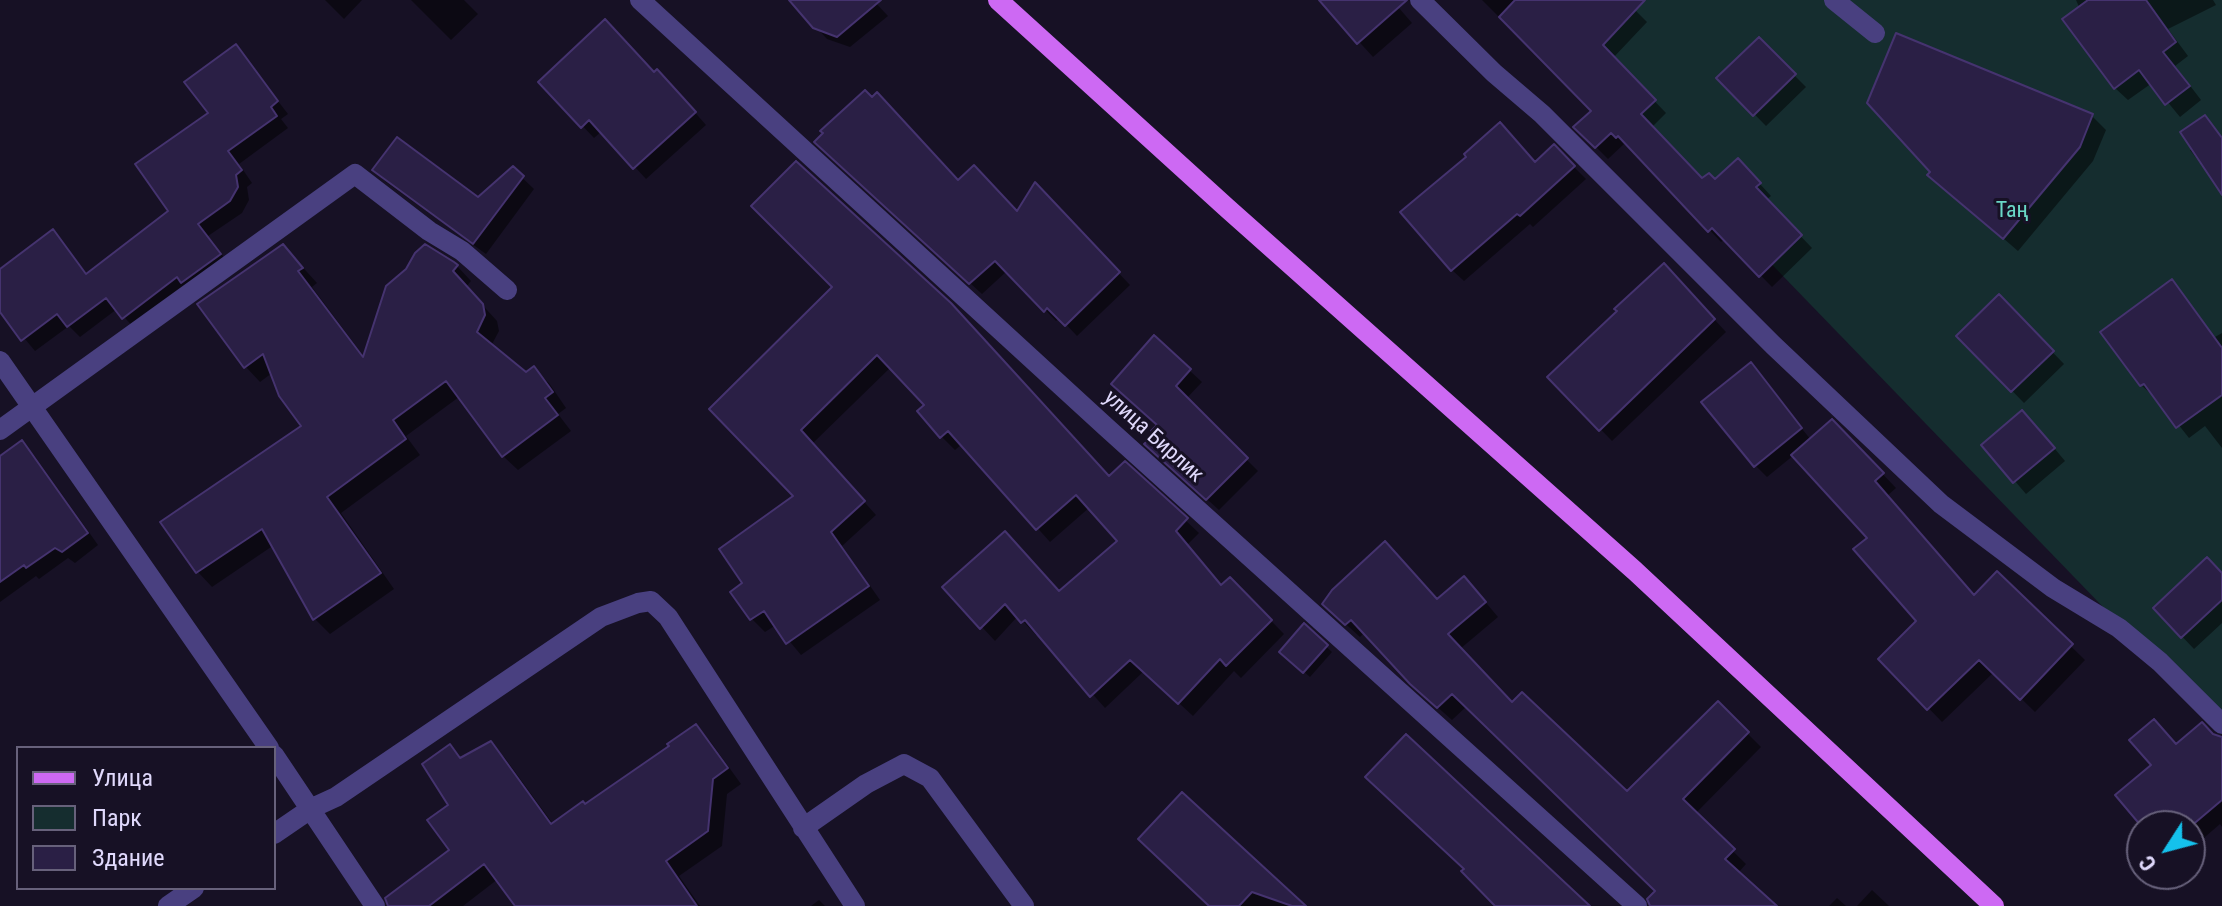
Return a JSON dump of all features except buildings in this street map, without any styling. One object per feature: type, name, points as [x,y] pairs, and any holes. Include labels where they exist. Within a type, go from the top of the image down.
[{"type":"main road","points":[[998,0],[1635,571],[1994,906]]},
{"type":"street","name":"улица Бирлик","points":[[640,0],[1118,438],[1637,906]]},
{"type":"street","points":[[1420,0],[1494,73],[1542,114],[1773,345],[1941,504],[2053,588],[2119,628],[2160,662],[2222,724]]},
{"type":"street","points":[[1834,0],[1875,33]]},
{"type":"street","points":[[0,430],[355,174],[429,231],[462,251],[507,290]]},
{"type":"street","points":[[0,361],[268,746]]},
{"type":"street","points":[[276,833],[312,808],[336,797],[601,617],[651,601],[668,617],[855,906]]},
{"type":"street","points":[[276,758],[375,906]]},
{"type":"street","points":[[803,828],[866,784],[904,764],[930,778],[1024,906]]},
{"type":"street","points":[[168,906],[191,890]]},
{"type":"green space","name":"Таң","points":[[1516,0],[2222,0],[2222,730]]}]
